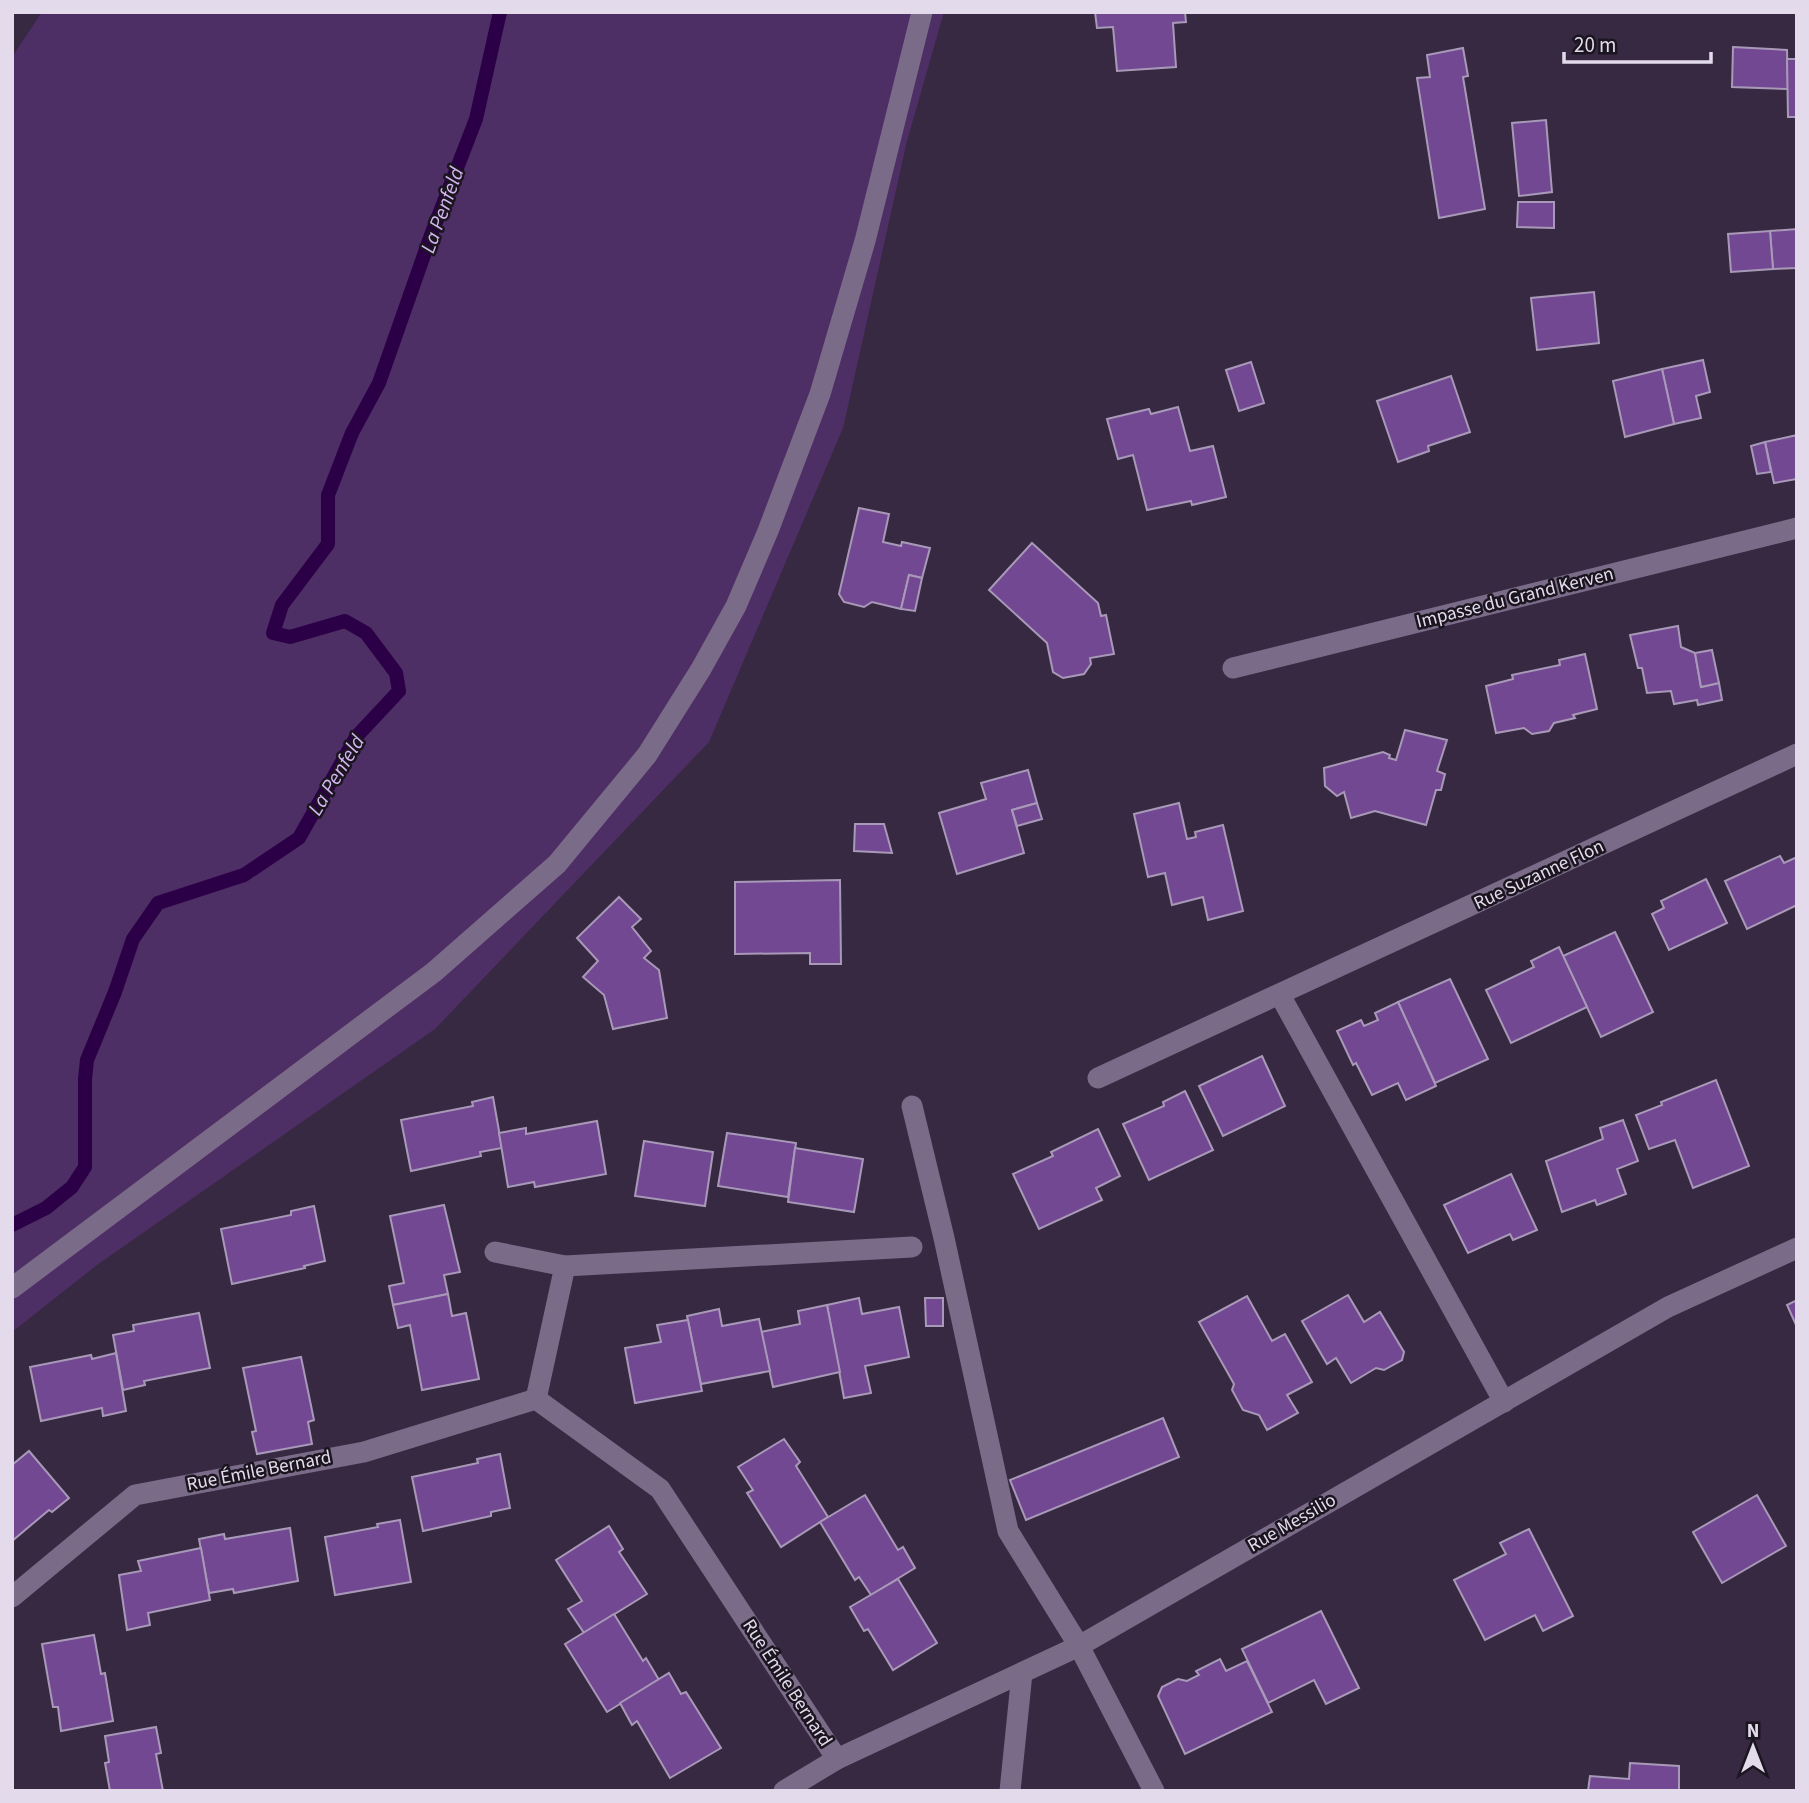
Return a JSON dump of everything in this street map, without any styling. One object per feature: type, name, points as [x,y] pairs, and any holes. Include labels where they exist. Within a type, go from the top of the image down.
[{"type":"street","points":[[12,1288],[433,972],[557,864],[648,755],[736,606],[768,531],[820,394],[865,242],[922,12]]},
{"type":"street","name":"Impasse du Grand Kerven","points":[[1233,668],[1797,528]]},
{"type":"street","name":"Rue Suzanne Flon","points":[[1098,1078],[1797,754]]},
{"type":"street","points":[[1280,995],[1504,1402]]},
{"type":"street","points":[[912,1106],[944,1238],[1008,1531],[1079,1646],[1154,1791]]},
{"type":"street","points":[[495,1252],[565,1266],[912,1247]]},
{"type":"street","name":"Rue Messilio","points":[[784,1791],[837,1759],[1079,1646],[1668,1307],[1797,1248]]},
{"type":"street","points":[[536,1399],[565,1266]]},
{"type":"street","name":"Rue Émile Bernard","points":[[12,1597],[135,1495],[364,1452],[536,1399],[660,1489],[837,1759]]},
{"type":"street","points":[[1010,1791],[1022,1673]]},
{"type":"shaded area","points":[[42,12],[944,12],[907,141],[843,428],[709,742],[435,1029],[97,1265],[12,1332],[12,57]]},
{"type":"building","points":[[1095,12],[1185,12],[1186,22],[1173,23],[1176,67],[1117,71],[1113,27],[1097,28]]},
{"type":"building","points":[[1733,47],[1787,50],[1788,89],[1732,87]]},
{"type":"building","points":[[1463,48],[1468,76],[1463,77],[1485,209],[1439,218],[1417,78],[1430,77],[1427,55]]},
{"type":"building","points":[[1787,59],[1797,59],[1797,117],[1788,117]]},
{"type":"building","points":[[1546,120],[1552,192],[1519,196],[1512,123]]},
{"type":"building","points":[[1518,202],[1554,202],[1554,228],[1517,227]]},
{"type":"building","points":[[1797,229],[1797,268],[1773,269],[1770,231]]},
{"type":"building","points":[[1770,231],[1773,269],[1731,272],[1728,234]]},
{"type":"building","points":[[1594,292],[1599,343],[1537,350],[1531,298]]},
{"type":"building","points":[[1703,360],[1710,392],[1696,396],[1701,418],[1674,424],[1662,369]]},
{"type":"building","points":[[1251,362],[1264,403],[1239,411],[1226,370]]},
{"type":"building","points":[[1662,369],[1674,424],[1625,437],[1613,381]]},
{"type":"building","points":[[1451,376],[1470,432],[1428,446],[1429,451],[1398,462],[1377,401]]},
{"type":"building","points":[[1178,407],[1190,451],[1213,446],[1226,497],[1192,505],[1191,501],[1147,510],[1133,455],[1118,459],[1107,419],[1149,409],[1151,414]]},
{"type":"building","points":[[1797,435],[1797,479],[1774,483],[1765,442]]},
{"type":"building","points":[[1765,442],[1771,472],[1757,474],[1751,446]]},
{"type":"building","points":[[859,508],[889,514],[883,542],[901,546],[902,542],[930,548],[922,578],[909,575],[901,609],[872,602],[864,607],[844,602],[839,594]]},
{"type":"building","points":[[1032,543],[1098,603],[1101,616],[1106,615],[1114,654],[1090,658],[1091,664],[1084,674],[1063,678],[1053,672],[1047,643],[989,590]]},
{"type":"building","points":[[909,575],[922,578],[915,611],[901,609]]},
{"type":"building","points":[[1678,626],[1681,647],[1695,653],[1701,687],[1719,683],[1722,700],[1698,705],[1697,700],[1674,704],[1671,691],[1647,693],[1642,668],[1638,668],[1630,635]]},
{"type":"building","points":[[1712,650],[1719,683],[1701,687],[1695,653]]},
{"type":"building","points":[[1585,654],[1597,709],[1554,723],[1549,731],[1532,734],[1524,728],[1496,733],[1486,686],[1513,679],[1512,675],[1560,665],[1559,660]]},
{"type":"building","points":[[1405,730],[1447,740],[1437,771],[1445,774],[1441,790],[1436,790],[1426,825],[1375,811],[1351,818],[1344,792],[1337,796],[1325,786],[1324,768],[1383,752],[1396,760]]},
{"type":"building","points":[[1028,770],[1037,803],[1012,810],[1024,853],[957,874],[939,813],[986,799],[981,783]]},
{"type":"building","points":[[1037,803],[1042,819],[1017,826],[1012,810]]},
{"type":"building","points":[[1179,803],[1187,839],[1196,837],[1195,832],[1223,825],[1243,911],[1208,920],[1203,897],[1172,905],[1165,873],[1148,877],[1134,814]]},
{"type":"building","points":[[855,824],[884,824],[892,853],[854,851]]},
{"type":"building","points":[[1780,856],[1784,863],[1797,857],[1797,905],[1747,929],[1725,881]]},
{"type":"building","points":[[1706,879],[1727,923],[1669,950],[1652,914],[1664,908],[1661,901]]},
{"type":"building","points":[[840,880],[841,964],[810,964],[810,953],[735,954],[735,882]]},
{"type":"building","points":[[619,897],[641,919],[632,927],[651,951],[644,958],[659,970],[667,1018],[613,1029],[604,995],[583,977],[598,961],[577,938]]},
{"type":"building","points":[[1615,932],[1653,1012],[1601,1037],[1563,956]]},
{"type":"building","points":[[1559,947],[1587,1007],[1511,1043],[1486,990],[1534,967],[1531,961]]},
{"type":"building","points":[[1450,979],[1488,1059],[1435,1083],[1398,1002]]},
{"type":"building","points":[[1398,1002],[1436,1086],[1406,1100],[1398,1083],[1372,1095],[1356,1063],[1353,1065],[1337,1031],[1361,1020],[1364,1026],[1378,1020],[1375,1013]]},
{"type":"building","points":[[1262,1056],[1285,1106],[1223,1136],[1199,1086]]},
{"type":"building","points":[[1716,1080],[1749,1166],[1693,1188],[1675,1140],[1649,1149],[1636,1115]]},
{"type":"building","points":[[1185,1091],[1213,1150],[1149,1180],[1123,1124],[1164,1106],[1163,1102]]},
{"type":"building","points":[[493,1097],[502,1148],[480,1152],[481,1156],[411,1171],[401,1120],[473,1106],[472,1102]]},
{"type":"building","points":[[1623,1120],[1638,1161],[1617,1169],[1626,1194],[1597,1205],[1595,1200],[1562,1212],[1546,1161],[1603,1139],[1600,1128]]},
{"type":"building","points":[[597,1121],[606,1174],[535,1187],[534,1182],[508,1187],[499,1133],[526,1128],[526,1134]]},
{"type":"building","points":[[1098,1129],[1120,1176],[1096,1188],[1102,1200],[1039,1229],[1013,1174],[1053,1156],[1051,1152]]},
{"type":"building","points":[[727,1133],[796,1143],[788,1197],[718,1186]]},
{"type":"building","points":[[644,1141],[713,1152],[705,1206],[635,1196]]},
{"type":"building","points":[[795,1148],[863,1159],[854,1212],[788,1202]]},
{"type":"building","points":[[1511,1174],[1537,1230],[1513,1240],[1510,1234],[1468,1253],[1444,1205]]},
{"type":"building","points":[[444,1205],[460,1272],[444,1275],[448,1294],[393,1305],[389,1286],[404,1283],[390,1216]]},
{"type":"building","points":[[314,1206],[325,1261],[232,1284],[221,1229],[291,1215],[291,1211]]},
{"type":"building","points":[[448,1294],[452,1316],[466,1313],[479,1379],[422,1390],[410,1325],[398,1328],[393,1305]]},
{"type":"building","points":[[1348,1295],[1364,1322],[1380,1312],[1404,1352],[1402,1360],[1384,1370],[1376,1368],[1351,1383],[1336,1358],[1327,1364],[1302,1321]]},
{"type":"building","points":[[1247,1296],[1272,1341],[1285,1334],[1312,1382],[1287,1395],[1298,1413],[1267,1430],[1259,1415],[1243,1410],[1232,1390],[1234,1384],[1199,1322]]},
{"type":"building","points":[[859,1298],[862,1314],[899,1307],[909,1357],[865,1366],[871,1393],[844,1398],[827,1305]]},
{"type":"building","points":[[925,1298],[943,1298],[943,1326],[926,1326]]},
{"type":"building","points":[[1797,1300],[1797,1327],[1787,1305]]},
{"type":"building","points":[[827,1305],[840,1372],[773,1387],[761,1332],[800,1324],[798,1311]]},
{"type":"building","points":[[719,1309],[722,1326],[759,1319],[770,1371],[701,1384],[687,1316]]},
{"type":"building","points":[[199,1313],[210,1368],[144,1381],[145,1385],[123,1390],[113,1335],[134,1331],[133,1325]]},
{"type":"building","points":[[688,1320],[702,1391],[635,1403],[625,1348],[661,1342],[657,1325]]},
{"type":"building","points":[[116,1353],[126,1411],[103,1416],[102,1408],[41,1421],[30,1367]]},
{"type":"building","points":[[301,1357],[314,1420],[308,1422],[312,1444],[257,1454],[252,1432],[256,1431],[243,1368]]},
{"type":"building","points":[[1163,1418],[1179,1457],[1026,1520],[1010,1480]]},
{"type":"building","points":[[784,1439],[800,1462],[796,1466],[828,1517],[781,1547],[747,1493],[753,1490],[738,1467]]},
{"type":"building","points":[[29,1451],[69,1498],[52,1512],[49,1510],[12,1541],[12,1465]]},
{"type":"building","points":[[500,1454],[510,1508],[491,1512],[491,1516],[423,1531],[412,1477],[478,1463],[477,1459]]},
{"type":"building","points":[[865,1495],[898,1550],[903,1547],[915,1568],[871,1595],[859,1577],[855,1580],[820,1522]]},
{"type":"building","points":[[1757,1495],[1786,1546],[1722,1583],[1693,1532]]},
{"type":"building","points":[[400,1520],[411,1582],[335,1595],[325,1537]]},
{"type":"building","points":[[609,1526],[623,1549],[619,1552],[647,1594],[584,1633],[568,1609],[582,1601],[556,1560]]},
{"type":"building","points":[[290,1528],[298,1581],[234,1593],[233,1589],[209,1593],[199,1539],[224,1534],[225,1539]]},
{"type":"building","points":[[1529,1529],[1573,1616],[1543,1631],[1535,1615],[1485,1640],[1454,1580],[1506,1554],[1500,1543]]},
{"type":"building","points":[[201,1548],[210,1600],[148,1613],[150,1625],[127,1630],[119,1575],[141,1571],[138,1561]]},
{"type":"building","points":[[898,1579],[937,1643],[893,1670],[868,1629],[864,1631],[850,1607]]},
{"type":"building","points":[[1321,1611],[1359,1688],[1326,1704],[1314,1680],[1268,1703],[1242,1649]]},
{"type":"building","points":[[614,1614],[643,1661],[646,1658],[659,1680],[607,1712],[565,1644]]},
{"type":"building","points":[[94,1635],[101,1674],[105,1673],[113,1721],[61,1731],[58,1707],[53,1707],[42,1644]]},
{"type":"building","points":[[1220,1659],[1226,1671],[1247,1661],[1272,1712],[1185,1754],[1158,1696],[1162,1687],[1178,1679],[1187,1681],[1199,1675],[1196,1671]]},
{"type":"building","points":[[669,1673],[681,1694],[686,1692],[721,1748],[670,1778],[637,1721],[632,1725],[620,1703]]},
{"type":"building","points":[[156,1727],[161,1753],[156,1754],[163,1791],[110,1791],[105,1763],[109,1762],[105,1736]]},
{"type":"building","points":[[1630,1763],[1679,1766],[1679,1791],[1588,1791],[1590,1776],[1629,1779]]},
{"type":"waterway","name":"La Penfeld","points":[[12,1225],[46,1208],[72,1187],[85,1167],[87,1060],[133,939],[158,903],[244,875],[299,838],[356,737],[399,691],[396,673],[366,633],[345,621],[290,637],[273,633],[282,605],[328,544],[328,495],[352,433],[379,383],[431,235],[476,119],[500,12]]}]
